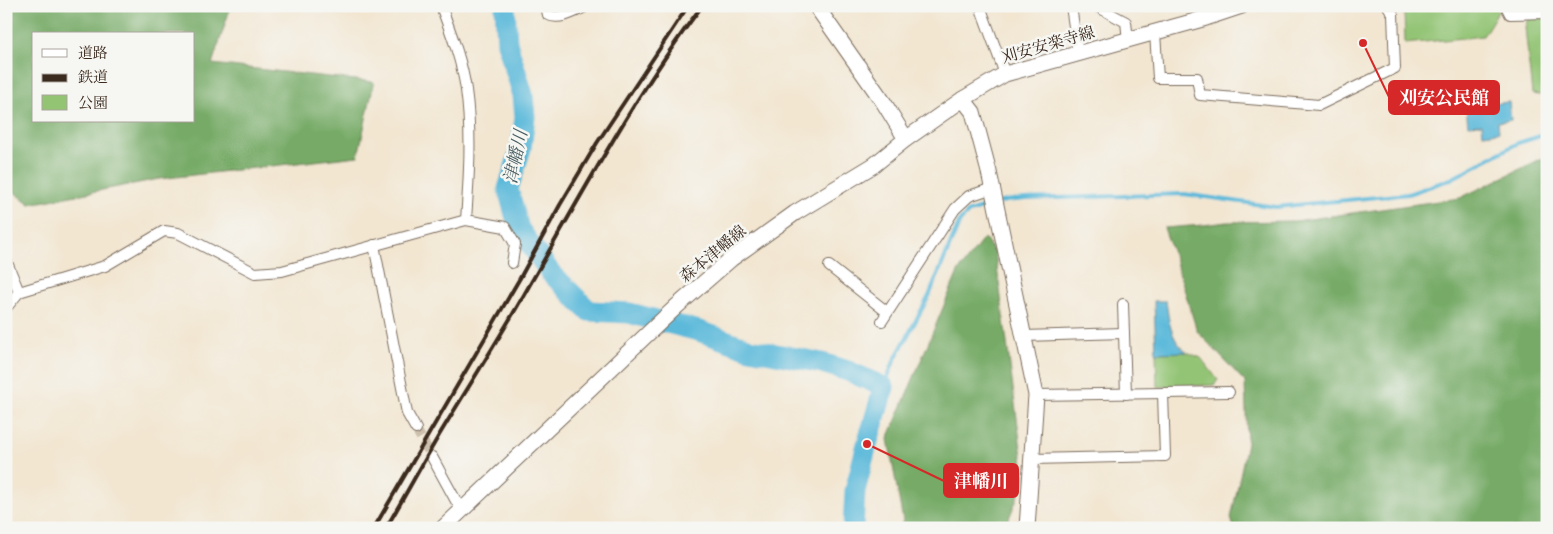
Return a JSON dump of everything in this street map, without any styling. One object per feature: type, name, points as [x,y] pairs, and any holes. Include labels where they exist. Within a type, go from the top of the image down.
[{"type":"main road","name":"刈安安楽寺線","points":[[906,138],[963,99],[1005,74],[1154,33],[1204,12],[1242,6]]},
{"type":"main road","points":[[818,9],[884,103],[906,138]]},
{"type":"main road","points":[[963,99],[973,112],[995,198],[1036,395],[1027,528]]},
{"type":"main road","name":"森本津幡線","points":[[443,528],[677,306],[739,254],[795,213],[874,164],[906,138]]},
{"type":"street","points":[[441,6],[456,49],[466,88],[469,121],[466,220]]},
{"type":"street","points":[[546,6],[548,15],[554,18],[569,15],[587,6]]},
{"type":"street","points":[[818,9],[834,6]]},
{"type":"street","points":[[980,6],[1005,74]]},
{"type":"street","points":[[1071,6],[1078,54]]},
{"type":"street","points":[[1096,6],[1126,22],[1128,40]]},
{"type":"street","points":[[1154,33],[1158,78],[1197,78],[1200,95],[1318,105],[1395,68],[1393,14],[1388,6]]},
{"type":"street","points":[[1506,6],[1510,14],[1547,13]]},
{"type":"street","points":[[829,266],[885,316],[955,209],[969,196],[995,198]]},
{"type":"street","points":[[6,308],[19,292],[105,266],[164,230],[178,233],[255,273],[282,271],[466,220],[505,227],[515,244],[512,262]]},
{"type":"street","points":[[374,245],[407,413],[416,429]]},
{"type":"street","points":[[6,260],[19,292]]},
{"type":"street","points":[[1123,304],[1126,394]]},
{"type":"street","points":[[1024,336],[1124,333]]},
{"type":"street","points":[[1036,395],[1229,392]]},
{"type":"street","points":[[1032,459],[1165,456],[1163,393]]},
{"type":"street","points":[[432,457],[461,510]]},
{"type":"green space","points":[[6,6],[231,6],[212,64],[374,82],[358,156],[159,179],[30,204],[6,186]]},
{"type":"green space","points":[[1401,6],[1495,6],[1498,12],[1483,36],[1405,44],[1404,10]]},
{"type":"green space","points":[[1528,18],[1547,18],[1547,96],[1532,94],[1525,27]]},
{"type":"green space","points":[[1547,156],[1547,528],[1234,528],[1231,518],[1247,443],[1245,382],[1197,331],[1164,228],[1227,222],[1295,221],[1460,198]]},
{"type":"green space","points":[[984,238],[995,252],[1025,479],[1005,528],[899,528],[903,521],[888,439],[958,272]]},
{"type":"green space","points":[[1187,352],[1201,358],[1218,380],[1214,385],[1157,387],[1156,353]]},
{"type":"water","points":[[1509,102],[1511,120],[1498,122],[1499,132],[1483,134],[1482,124],[1468,125],[1466,107]]},
{"type":"water","points":[[1154,301],[1166,301],[1169,322],[1174,335],[1181,347],[1187,352],[1156,353]]},
{"type":"waterway","name":"津幡川","points":[[505,6],[507,43],[523,95],[525,117],[521,148],[508,189],[519,229],[550,272],[589,311],[629,313],[699,331],[750,349],[822,363],[848,371],[884,387],[855,491],[853,528]]},
{"type":"waterway","points":[[999,203],[1026,199],[1184,194],[1276,207],[1408,194],[1451,179],[1518,143],[1547,134]]},
{"type":"waterway","points":[[884,387],[894,361],[929,296],[960,221],[969,212],[992,205]]},
{"type":"tunnel","points":[[416,429],[432,457]]},
{"type":"railway","points":[[374,528],[597,143],[688,6]]},
{"type":"railway","points":[[386,528],[611,143],[655,73],[702,6]]},
{"type":"place","name":"刈安公民館","points":[[1363,43]]},
{"type":"place","name":"津幡川","points":[[867,444]]}]
